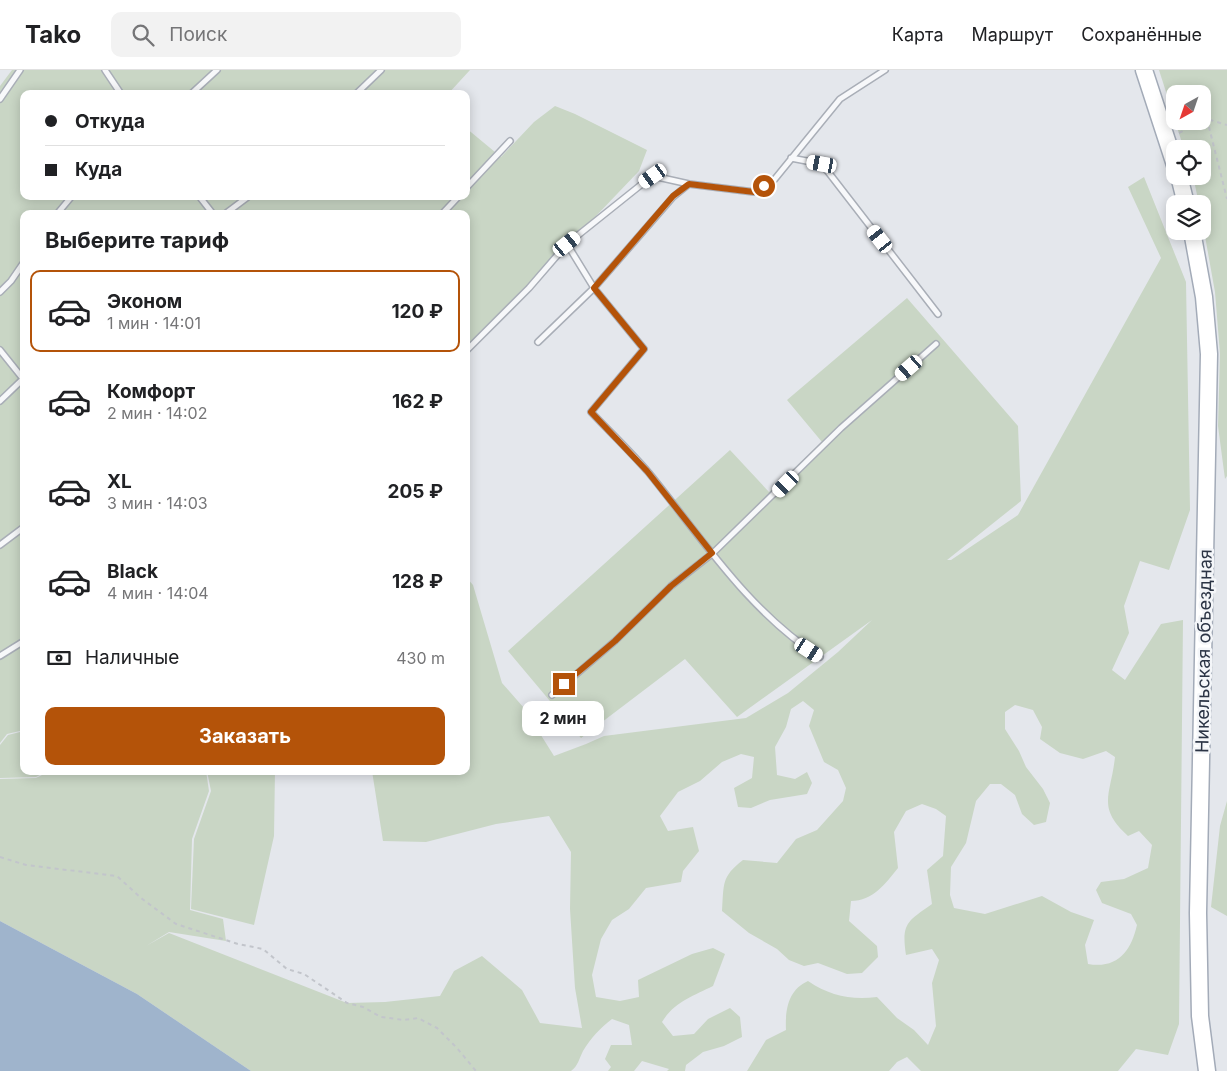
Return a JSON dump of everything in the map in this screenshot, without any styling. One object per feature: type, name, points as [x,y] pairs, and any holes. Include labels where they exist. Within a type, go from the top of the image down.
[{"type":"main road","points":[[1144,70],[1167,139]]},
{"type":"main road","name":"Никельская объездная","points":[[1194,240],[1204,297],[1209,354],[1198,913],[1200,1016],[1207,1071]]},
{"type":"lane","points":[[0,98],[20,70]]},
{"type":"lane","points":[[105,70],[119,90]]},
{"type":"lane","points":[[195,90],[217,70]]},
{"type":"lane","points":[[360,90],[381,70]]},
{"type":"lane","points":[[470,347],[529,288],[567,244],[653,176],[689,184],[754,192],[774,180],[840,100],[885,70]]},
{"type":"lane","points":[[470,184],[510,141]]},
{"type":"lane","points":[[791,158],[822,164],[938,314]]},
{"type":"lane","points":[[538,342],[594,288],[673,196],[689,184]]},
{"type":"lane","points":[[60,210],[69,200]]},
{"type":"lane","points":[[202,200],[210,210]]},
{"type":"lane","points":[[230,210],[244,200]]},
{"type":"lane","points":[[446,210],[455,200]]},
{"type":"lane","points":[[567,244],[594,288],[644,349],[591,412],[647,471],[712,553],[754,602],[797,643],[820,657]]},
{"type":"lane","points":[[0,292],[20,267]]},
{"type":"lane","points":[[552,695],[615,641],[671,586],[712,553],[758,511],[841,428],[936,344]]},
{"type":"lane","points":[[0,350],[20,375]]},
{"type":"lane","points":[[0,400],[20,382]]},
{"type":"lane","points":[[0,545],[20,530]]},
{"type":"lane","points":[[0,656],[20,644]]},
{"type":"path","points":[[1211,120],[1227,125]]},
{"type":"path","points":[[1167,139],[1184,130]]},
{"type":"path","points":[[1209,130],[1227,199]]},
{"type":"path","points":[[0,858],[26,865],[117,876],[141,898],[176,924],[238,944],[263,949],[287,969],[304,974],[347,1003],[381,1017],[404,1020],[418,1018],[437,1028],[458,1048],[476,1071]]},
{"type":"green space","points":[[12,70],[470,70],[452,90],[20,90],[20,200],[470,200],[470,131],[501,157],[534,122],[555,106],[647,150],[639,171],[470,348],[470,210],[20,210],[20,731],[7,734],[0,743],[0,86]]},
{"type":"green space","points":[[1159,70],[1227,70],[1227,476],[1225,479],[1218,426],[1220,354],[1215,292],[1206,240],[1211,240],[1211,195],[1197,195],[1195,185],[1211,185],[1211,140],[1181,140],[1178,130],[1211,130],[1211,85],[1166,85],[1166,92]]},
{"type":"green space","points":[[1144,177],[1166,232],[1166,240],[1169,240],[1186,282],[1190,510],[1169,570],[1140,561],[1124,606],[1129,633],[1112,670],[1125,680],[1161,624],[1183,620],[1179,1024],[1168,1055],[1136,1049],[1118,1071],[921,1071],[907,1057],[897,1062],[889,1071],[747,1071],[766,1040],[786,1030],[786,1015],[789,1001],[796,990],[808,981],[824,990],[841,996],[858,998],[877,997],[897,1018],[914,1030],[928,1045],[936,1026],[932,983],[939,960],[932,949],[906,955],[905,936],[908,924],[912,919],[932,904],[927,870],[943,856],[946,816],[936,809],[922,804],[906,811],[894,832],[898,868],[872,895],[851,901],[849,921],[877,946],[878,957],[862,973],[847,974],[818,963],[804,966],[789,960],[777,949],[749,933],[722,911],[725,882],[727,876],[736,866],[743,860],[777,863],[796,839],[817,830],[843,801],[846,788],[838,770],[824,762],[809,726],[814,710],[803,701],[791,709],[786,727],[775,747],[777,775],[795,779],[807,772],[812,783],[807,794],[770,800],[751,808],[738,807],[734,788],[752,778],[754,757],[741,754],[722,762],[700,781],[678,792],[660,816],[668,831],[693,827],[699,851],[683,871],[681,882],[646,888],[629,909],[612,920],[601,939],[592,975],[596,997],[620,1001],[639,997],[638,980],[692,954],[713,948],[725,954],[713,986],[678,1004],[662,1022],[673,1036],[694,1034],[708,1019],[730,1008],[740,1017],[742,1037],[724,1046],[703,1052],[686,1065],[685,1071],[667,1071],[669,1069],[642,1061],[634,1071],[608,1071],[611,1067],[605,1059],[611,1045],[632,1045],[629,1025],[612,1019],[593,1038],[583,1051],[577,1065],[571,1071],[251,1071],[137,994],[0,921],[0,779],[36,778],[42,775],[207,775],[209,791],[192,839],[190,910],[223,919],[226,941],[169,932],[146,946],[169,933],[347,1003],[385,1002],[440,996],[454,971],[482,956],[522,990],[540,1023],[582,1028],[575,988],[570,909],[571,852],[549,816],[496,824],[426,842],[383,841],[373,775],[470,775],[470,582],[473,585],[502,683],[524,708],[554,756],[604,736],[746,718],[788,693],[838,652],[872,620],[737,717],[685,659],[581,738],[508,651],[730,450],[769,492],[822,442],[787,400],[907,298],[1018,426],[1021,501],[947,560],[951,560],[1018,515],[1161,258],[1128,187]],"holes":[[[1015,705],[1033,710],[1042,727],[1040,739],[1060,753],[1083,759],[1106,751],[1115,757],[1108,800],[1112,817],[1128,836],[1139,831],[1152,845],[1148,868],[1124,879],[1101,882],[1096,890],[1102,903],[1131,914],[1137,925],[1127,950],[1115,961],[1107,964],[1088,964],[1085,945],[1094,920],[1071,912],[1042,896],[985,914],[954,908],[950,895],[951,867],[966,843],[976,801],[990,784],[1001,784],[1015,795],[1022,814],[1034,825],[1046,822],[1050,803],[1043,789],[1026,767],[1019,751],[1005,729],[1005,712]]]},
{"type":"green space","points":[[20,732],[20,775],[40,775],[36,777],[0,778],[0,745],[8,735]]},
{"type":"green space","points":[[208,775],[275,775],[274,836],[254,925],[191,909],[194,839],[211,791]]},
{"type":"green space","points":[[1227,801],[1227,916],[1211,907],[1220,826]]},
{"type":"water","points":[[0,921],[137,994],[251,1071],[0,1071]]},
{"type":"route","points":[[564,684],[615,641],[671,586],[712,553],[647,471],[591,412],[644,349],[594,288],[635,243],[673,196],[689,184],[754,192],[764,186]]}]
